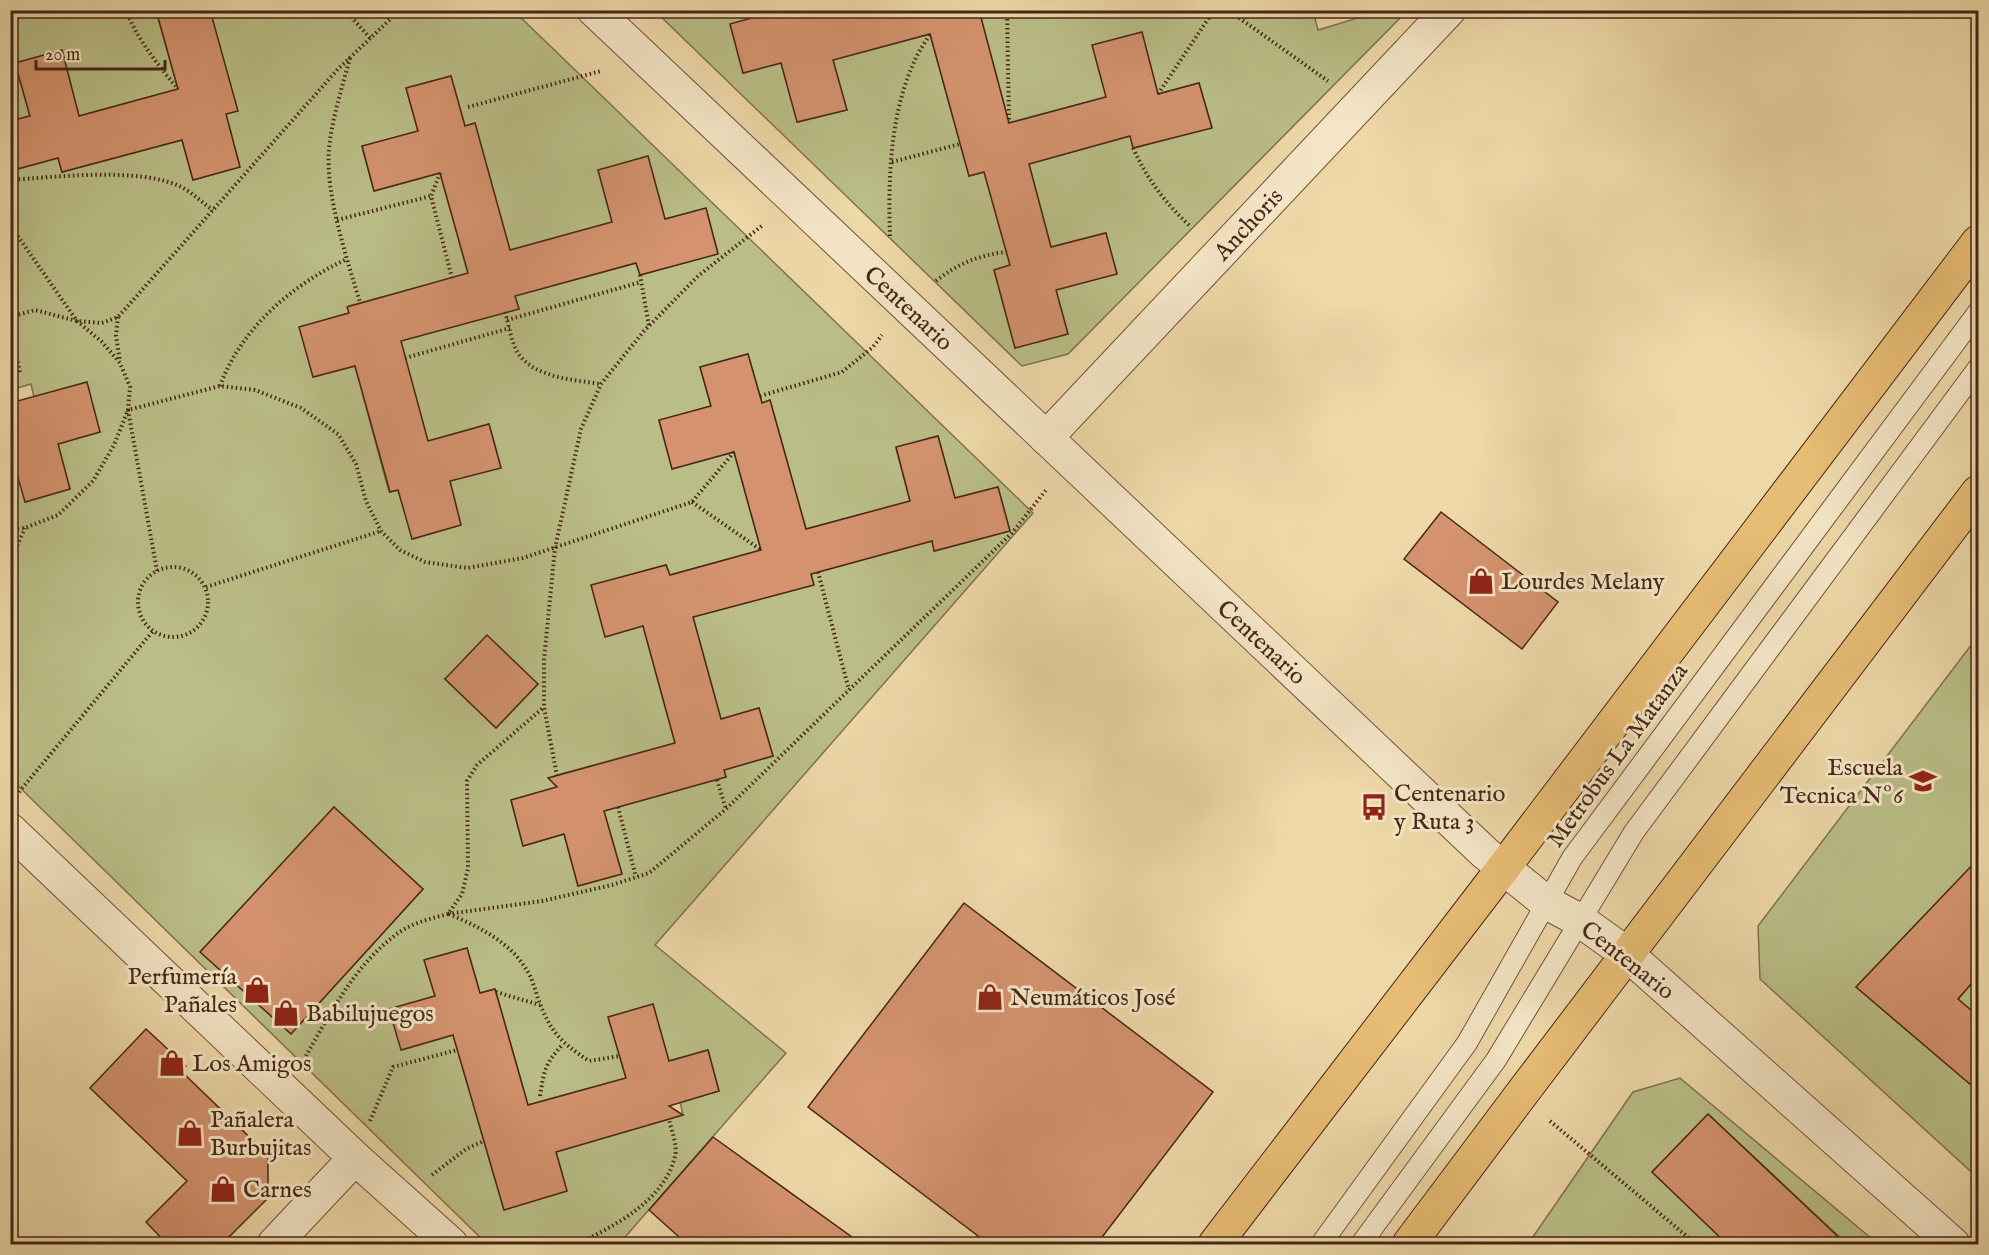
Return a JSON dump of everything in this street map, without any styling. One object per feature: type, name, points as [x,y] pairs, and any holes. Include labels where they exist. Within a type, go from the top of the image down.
[{"type":"highway","points":[[1215,1245],[1978,242]]},
{"type":"highway","points":[[1409,1245],[1978,492]]},
{"type":"street","name":"Centenario","points":[[594,10],[1461,830],[1547,903],[1581,921],[1627,954],[1953,1245]]},
{"type":"street","name":"Anchoris","points":[[1046,438],[1449,10]]},
{"type":"street","points":[[10,830],[355,1158],[451,1245]]},
{"type":"street","points":[[274,1245],[355,1158]]},
{"type":"lane","name":"Metrobus La Matanza","points":[[1322,1245],[1467,1043],[1572,858],[1978,312]]},
{"type":"lane","points":[[1361,1245],[1496,1060],[1634,832],[1978,368]]},
{"type":"path","points":[[126,10],[129,19],[157,63],[178,89]]},
{"type":"path","points":[[345,10],[370,38]]},
{"type":"path","points":[[10,317],[35,310],[77,321],[102,322],[118,317],[338,69],[400,10]]},
{"type":"path","points":[[1007,10],[1009,123]]},
{"type":"path","points":[[1158,94],[1214,10]]},
{"type":"path","points":[[1228,10],[1361,104]]},
{"type":"path","points":[[891,291],[889,218],[892,162],[899,106],[914,62],[930,34]]},
{"type":"path","points":[[350,57],[334,114],[329,151],[333,202],[360,303]]},
{"type":"path","points":[[468,107],[646,60]]},
{"type":"path","points":[[892,162],[960,144]]},
{"type":"path","points":[[1133,148],[1154,187],[1173,210],[1220,254]]},
{"type":"path","points":[[440,173],[431,196],[452,278]]},
{"type":"path","points":[[10,180],[86,175],[148,177],[181,186],[213,210]]},
{"type":"path","points":[[338,220],[431,196]]},
{"type":"path","points":[[557,776],[544,706],[544,660],[555,548],[581,429],[601,384],[649,326],[698,276],[794,200]]},
{"type":"path","points":[[10,225],[77,321],[102,342],[120,363]]},
{"type":"path","points":[[220,386],[236,354],[274,307],[319,272],[347,259]]},
{"type":"path","points":[[640,275],[649,326]]},
{"type":"path","points":[[507,320],[641,282]]},
{"type":"path","points":[[505,312],[519,354],[540,372],[564,379],[601,384]]},
{"type":"path","points":[[118,317],[117,350],[130,387],[128,410],[157,572]]},
{"type":"path","points":[[10,322],[20,373]]},
{"type":"path","points":[[405,358],[510,328]]},
{"type":"path","points":[[128,410],[220,386],[255,390],[301,408],[338,434],[356,464],[366,501],[381,531],[400,550],[425,562],[467,568],[523,558],[692,502],[734,452]]},
{"type":"path","points":[[10,529],[25,528],[58,514],[93,481],[114,445],[128,410]]},
{"type":"path","points":[[286,1091],[334,1005],[368,962],[393,936],[422,920],[448,914],[542,901],[612,885],[649,873],[726,809],[1012,533],[1070,460]]},
{"type":"path","points":[[692,502],[761,550]]},
{"type":"path","points":[[10,562],[25,528]]},
{"type":"path","points":[[206,587],[381,531]]},
{"type":"path","points":[[167,568],[190,571],[206,587],[208,610],[204,620],[186,635],[175,638],[163,636],[144,623],[139,612],[138,600],[147,579],[157,572],[167,568]]},
{"type":"path","points":[[819,572],[849,690]]},
{"type":"path","points":[[18,793],[153,631]]},
{"type":"path","points":[[448,914],[462,894],[468,868],[467,781],[477,765],[544,706]]},
{"type":"path","points":[[717,780],[726,809]]},
{"type":"path","points":[[618,807],[636,877]]},
{"type":"path","points":[[448,914],[477,926],[512,952],[527,969],[546,1018],[563,1044],[589,1061],[620,1056]]},
{"type":"path","points":[[496,992],[541,1005]]},
{"type":"path","points":[[540,1096],[543,1073],[549,1060],[563,1044]]},
{"type":"path","points":[[355,1158],[393,1067],[457,1050]]},
{"type":"path","points":[[1520,1096],[1696,1245]]},
{"type":"path","points":[[576,1245],[610,1229],[649,1199],[667,1177],[676,1154],[669,1119]]},
{"type":"path","points":[[407,1204],[450,1160],[484,1140]]},
{"type":"green space","points":[[11,11],[156,11],[178,89],[79,116],[62,51],[15,63],[30,116],[11,121]]},
{"type":"green space","points":[[210,11],[514,11],[1033,513],[655,945],[786,1053],[619,1244],[487,1244],[11,779],[11,441],[26,502],[70,489],[58,444],[100,432],[86,383],[34,397],[31,384],[11,390],[11,171],[58,158],[62,172],[182,140],[193,180],[240,167],[226,114],[237,111]],"holes":[[[451,76],[465,126],[475,123],[510,250],[612,222],[598,170],[648,157],[665,219],[706,209],[718,253],[640,275],[636,263],[515,296],[519,309],[400,341],[428,441],[489,424],[501,467],[450,481],[461,525],[413,539],[398,490],[389,492],[355,366],[313,377],[300,327],[349,313],[348,306],[468,274],[440,173],[374,191],[362,147],[418,131],[406,88]],[[748,354],[762,403],[770,400],[806,529],[910,501],[896,448],[938,436],[955,498],[998,487],[1010,531],[935,551],[932,541],[811,574],[813,585],[693,617],[721,719],[759,708],[773,756],[724,770],[726,777],[604,811],[622,874],[578,886],[564,834],[523,846],[511,800],[560,786],[557,775],[675,743],[643,626],[591,586],[666,565],[670,575],[761,550],[734,452],[672,468],[659,421],[711,406],[700,367]],[[445,679],[538,684],[496,728]],[[334,807],[423,889],[291,1034],[201,952]],[[467,948],[480,993],[494,989],[496,992],[528,1105],[626,1078],[608,1017],[653,1005],[669,1061],[708,1050],[719,1091],[680,1102],[683,1115],[556,1152],[567,1191],[504,1210],[453,1035],[402,1050],[390,1009],[435,996],[424,960]]]},
{"type":"green space","points":[[655,11],[780,11],[730,24],[743,73],[781,63],[798,122],[847,110],[833,60],[930,34],[969,176],[984,172],[1010,265],[994,270],[1015,348],[1068,334],[1056,290],[1117,273],[1105,233],[1051,247],[1029,164],[1130,136],[1134,148],[1212,127],[1199,83],[1158,94],[1142,33],[1106,97],[1009,123],[979,11],[1313,11],[1318,30],[1371,14],[1371,11],[1407,11],[1068,354],[1022,366]]},
{"type":"green space","name":"Escuela Tecnica Nº6","points":[[1978,636],[1978,871],[1972,866],[1856,987],[1978,1091],[1978,1178],[1760,979],[1758,926]]},
{"type":"green space","points":[[1978,976],[1978,1016],[1958,999]]},
{"type":"green space","points":[[1680,1078],[1878,1244],[1847,1244],[1708,1114],[1652,1172],[1728,1244],[1528,1244],[1633,1092]]},
{"type":"building","points":[[156,10],[210,10],[238,111],[226,114],[240,167],[193,180],[182,140],[62,172],[58,158],[10,171],[10,121],[30,116],[15,63],[62,50],[79,116],[178,89]]},
{"type":"building","points":[[780,10],[979,10],[1009,123],[1106,97],[1092,45],[1142,32],[1158,94],[1199,83],[1212,128],[1133,148],[1130,136],[1029,164],[1051,247],[1106,233],[1117,274],[1056,290],[1068,334],[1015,348],[994,270],[1010,265],[984,172],[969,176],[930,34],[833,60],[847,110],[797,122],[781,63],[743,73],[730,24]]},
{"type":"building","points":[[451,76],[465,126],[475,123],[510,250],[612,222],[598,170],[648,156],[665,219],[706,208],[718,254],[640,275],[636,263],[515,296],[519,309],[401,341],[428,441],[489,424],[501,468],[450,481],[461,525],[412,539],[398,490],[390,492],[355,366],[313,377],[299,327],[349,313],[347,307],[468,273],[440,173],[374,191],[362,146],[418,131],[406,88]]},
{"type":"building","points":[[748,354],[762,403],[770,400],[806,529],[910,501],[896,447],[938,436],[955,498],[998,487],[1010,531],[934,551],[932,541],[811,574],[814,585],[693,617],[721,719],[759,708],[773,756],[724,770],[726,777],[604,811],[622,874],[578,886],[564,834],[523,846],[511,800],[557,787],[548,778],[675,743],[643,626],[605,637],[591,585],[666,565],[670,575],[761,550],[734,452],[672,469],[659,420],[711,406],[700,367]]},
{"type":"building","points":[[87,382],[100,432],[58,444],[70,489],[25,502],[10,450],[10,403]]},
{"type":"building","name":"Lourdes Melany","points":[[1441,512],[1558,602],[1522,649],[1404,559]]},
{"type":"building","points":[[487,635],[538,684],[496,728],[445,679]]},
{"type":"building","points":[[334,807],[423,889],[291,1034],[200,952]]},
{"type":"building","points":[[1978,859],[1978,976],[1958,999],[1978,1016],[1978,1091],[1856,987]]},
{"type":"building","name":"Neumáticos José","points":[[964,903],[1213,1092],[1096,1245],[990,1245],[808,1107]]},
{"type":"building","points":[[467,948],[480,993],[495,989],[528,1105],[626,1078],[608,1017],[653,1004],[669,1061],[708,1050],[719,1091],[669,1106],[683,1115],[556,1152],[567,1191],[504,1210],[453,1035],[401,1050],[389,1009],[435,996],[424,960]]},
{"type":"building","points":[[146,1029],[186,1066],[181,1071],[268,1155],[268,1198],[221,1245],[168,1245],[146,1222],[187,1181],[90,1088]]},
{"type":"building","points":[[1708,1114],[1847,1245],[1728,1245],[1652,1172]]},
{"type":"building","points":[[713,1137],[863,1245],[688,1245],[649,1210]]},
{"type":"place","name":"Lourdes Melany","points":[[1481,581]]},
{"type":"place","name":"Escuela Tecnica Nº6","points":[[1923,781]]},
{"type":"place","name":"Centenario y Ruta 3","points":[[1374,807]]},
{"type":"place","name":"Perfumería Pañales","points":[[257,990]]},
{"type":"place","name":"Neumáticos José","points":[[990,997]]},
{"type":"place","name":"Babilujuegos","points":[[286,1013]]},
{"type":"place","name":"Los Amigos","points":[[172,1063]]},
{"type":"place","name":"Pañalera Burbujitas","points":[[190,1133]]},
{"type":"place","name":"Carnes","points":[[223,1189]]}]
